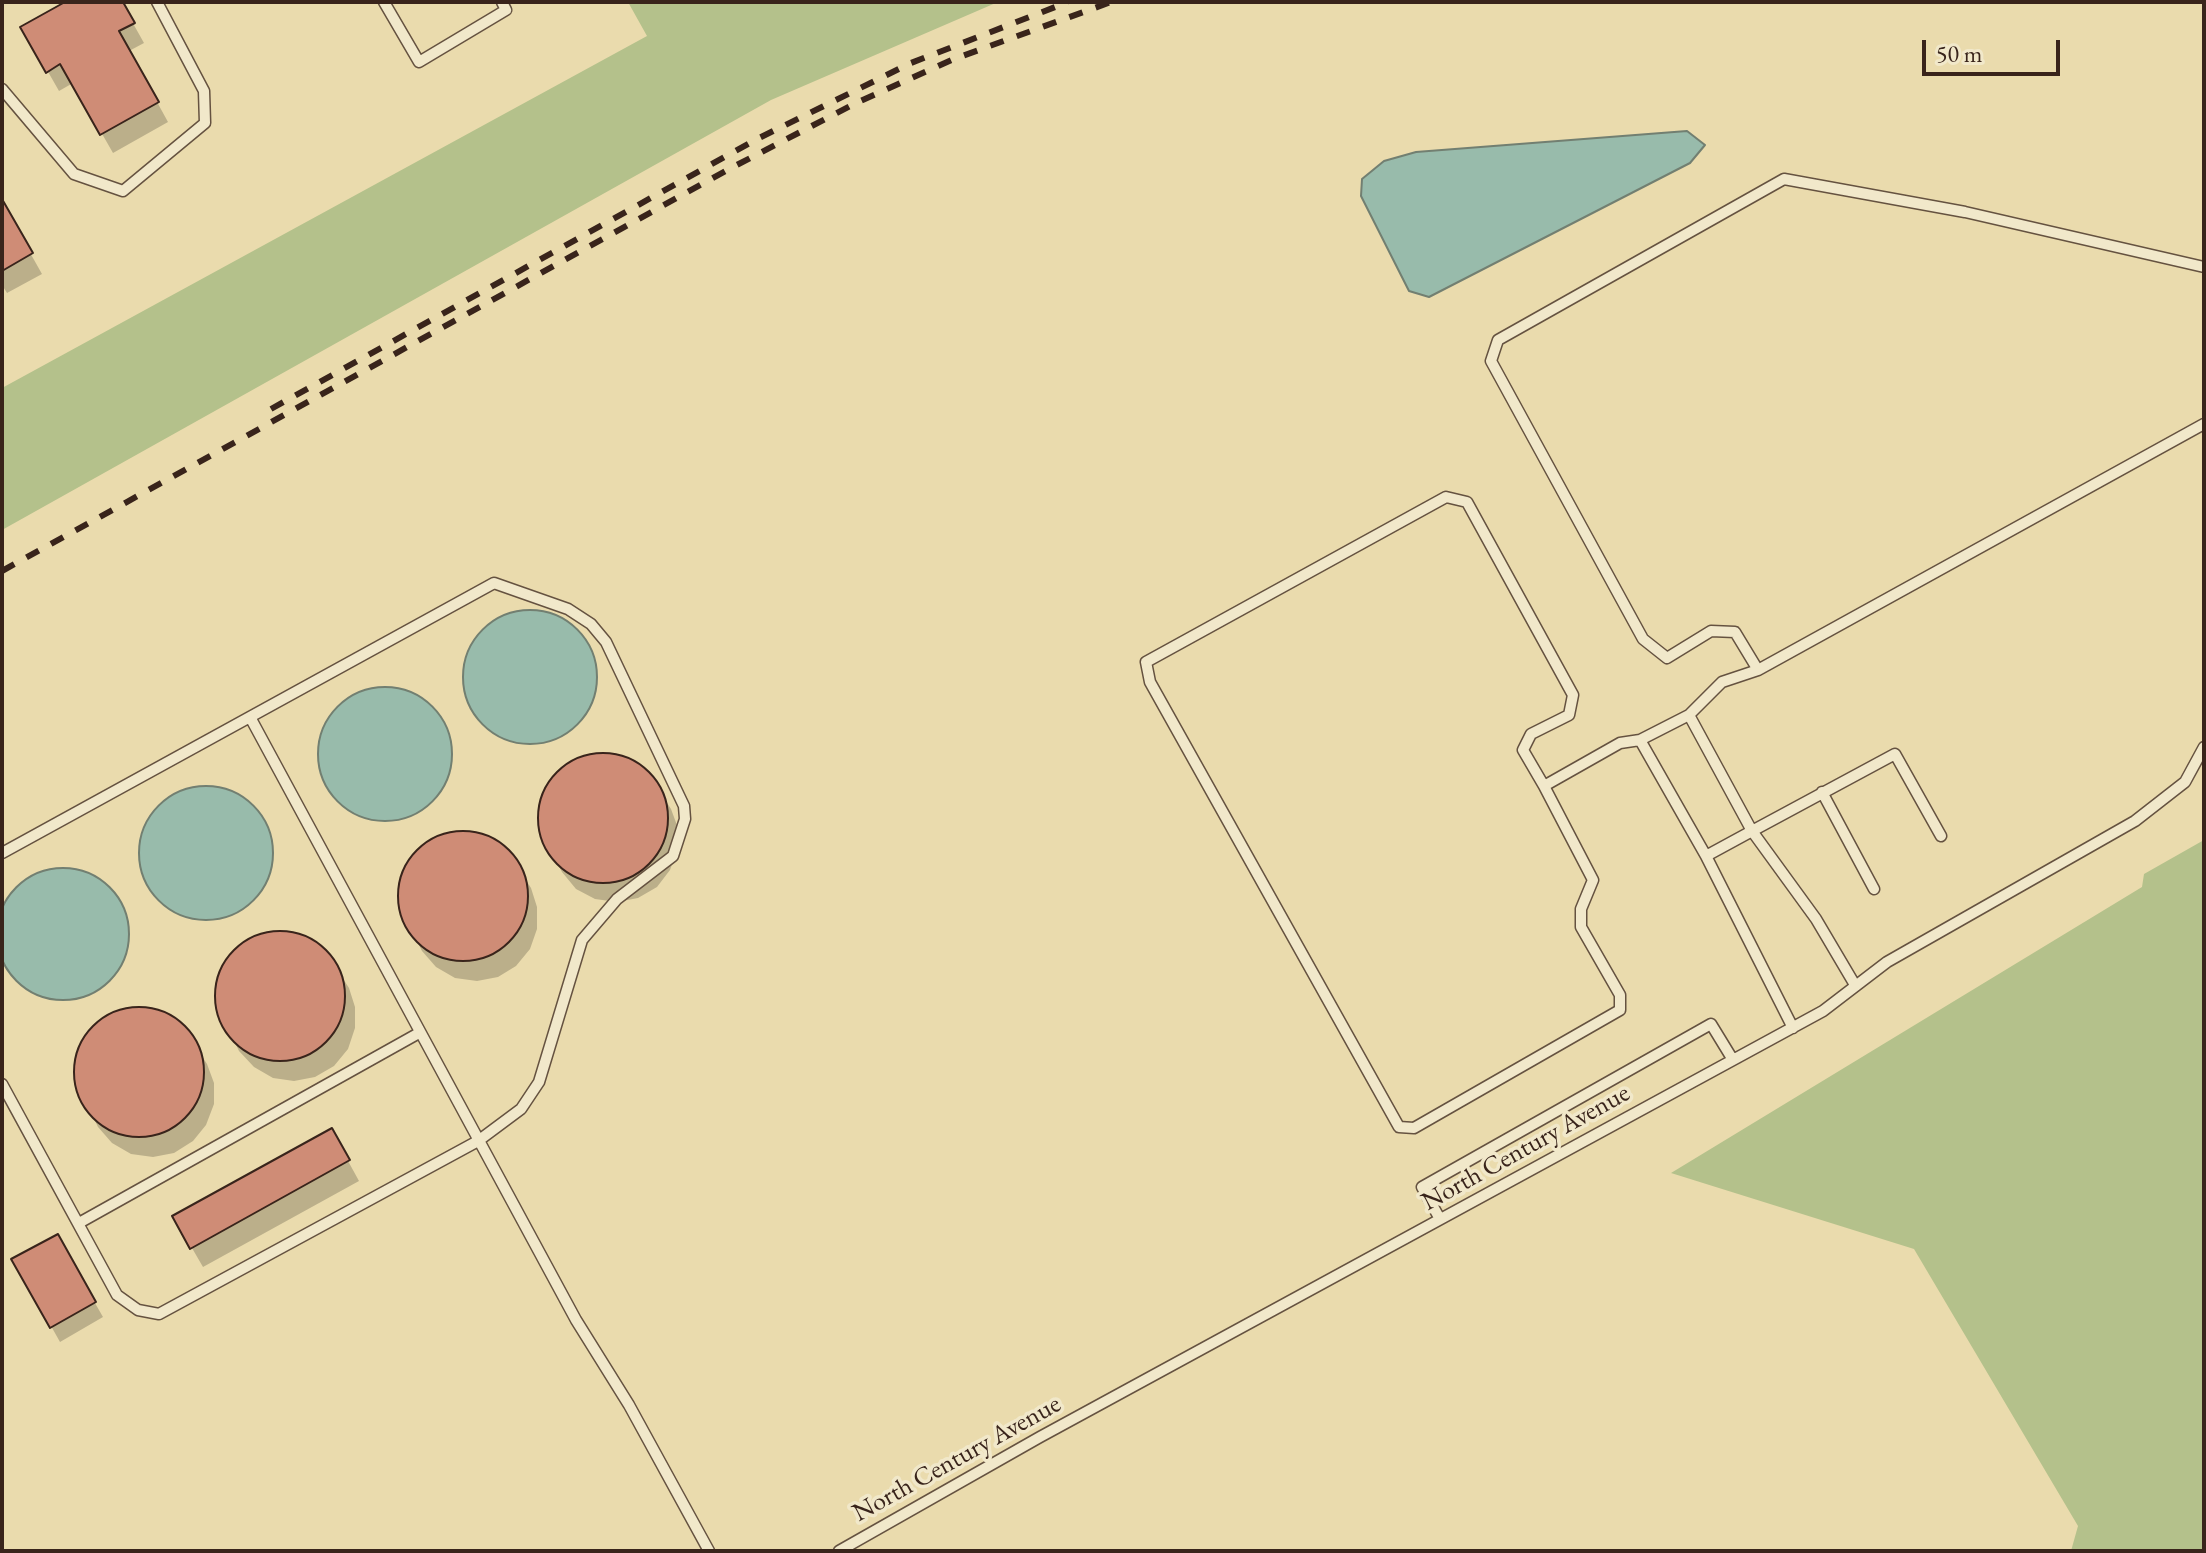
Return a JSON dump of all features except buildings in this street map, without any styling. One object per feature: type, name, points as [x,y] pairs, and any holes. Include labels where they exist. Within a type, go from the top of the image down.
[{"type":"lane","points":[[2,89],[74,174],[123,191],[205,123],[204,91],[157,2]]},
{"type":"lane","points":[[384,2],[419,62],[506,10],[502,2]]},
{"type":"lane","points":[[1758,670],[1735,632],[1711,631],[1667,658],[1643,639],[1491,361],[1498,340],[1784,179],[1965,212],[2204,267]]},
{"type":"lane","points":[[1544,786],[1620,743],[1640,740],[1689,715],[1722,682],[1758,670],[2204,424]]},
{"type":"lane","points":[[1446,497],[1467,502],[1573,695],[1569,715],[1531,734],[1523,750],[1544,786],[1593,880],[1581,909],[1581,927],[1620,995],[1620,1010],[1414,1128],[1399,1127],[1150,682],[1146,662],[1446,497]]},
{"type":"lane","points":[[2,853],[494,583],[568,609],[591,624],[606,642],[678,786],[685,819],[680,840],[665,865],[617,899],[593,923],[582,940],[539,1082],[521,1109],[478,1141],[159,1314],[138,1310],[117,1295],[2,1084]]},
{"type":"lane","points":[[1689,715],[1752,831],[1816,919],[1855,985]]},
{"type":"lane","points":[[250,717],[576,1320],[687,1505],[709,1551]]},
{"type":"lane","points":[[1640,740],[1706,856],[1793,1028]]},
{"type":"lane","name":"North Century Avenue","points":[[839,1551],[1040,1437],[1823,1011],[1887,962],[2135,821],[2185,782],[2204,747]]},
{"type":"lane","points":[[1706,856],[1895,754],[1941,836]]},
{"type":"lane","points":[[1822,792],[1874,889]]},
{"type":"lane","points":[[1440,1219],[1422,1187],[1711,1024],[1733,1060]]},
{"type":"lane","points":[[79,1223],[419,1033]]},
{"type":"green space","points":[[628,2],[998,2],[771,100],[2,530],[2,388],[647,36]]},
{"type":"green space","points":[[2204,840],[2204,1551],[2071,1551],[2078,1526],[1914,1249],[1671,1173],[2142,887],[2144,874]]},
{"type":"shaded area","points":[[1687,131],[1705,145],[1690,163],[1429,297],[1409,291],[1361,196],[1362,179],[1384,161],[1416,152]]},
{"type":"shaded area","points":[[530,610],[556,615],[577,630],[592,651],[597,677],[592,703],[577,724],[556,739],[530,744],[504,739],[483,724],[468,703],[463,677],[468,651],[483,630],[504,615]]},
{"type":"shaded area","points":[[385,687],[411,692],[432,707],[447,728],[452,754],[447,780],[432,801],[411,816],[385,821],[359,816],[338,801],[323,780],[318,754],[323,728],[338,707],[359,692]]},
{"type":"shaded area","points":[[206,786],[232,791],[253,806],[268,827],[273,853],[268,879],[253,900],[232,915],[206,920],[180,915],[159,900],[144,879],[139,853],[144,827],[159,806],[180,791]]},
{"type":"shaded area","points":[[63,868],[88,873],[110,887],[124,909],[129,934],[124,959],[110,981],[88,995],[63,1000],[38,995],[16,981],[2,959],[-3,934],[2,909],[16,887],[38,873]]},
{"type":"railway","points":[[271,409],[757,139],[911,63],[1068,2]]},
{"type":"railway","points":[[2,571],[731,168],[856,103],[954,59],[1111,2]]}]
